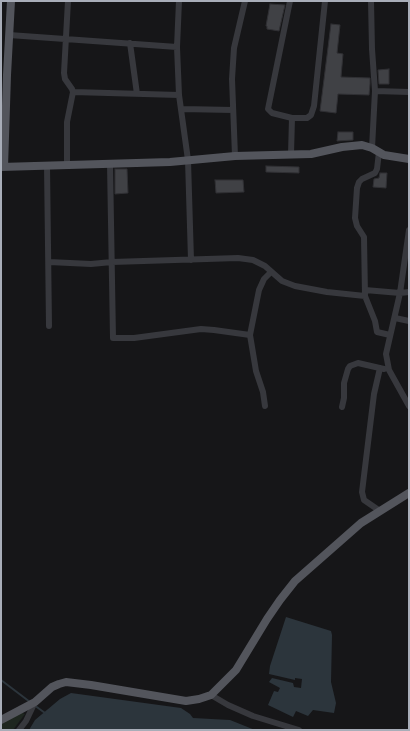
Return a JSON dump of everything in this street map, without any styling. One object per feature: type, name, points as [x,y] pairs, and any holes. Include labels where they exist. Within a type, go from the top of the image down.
[{"type":"main road","points":[[11,1],[9,35],[4,74],[3,167],[170,162],[235,156],[311,154],[342,147],[362,145],[384,155],[409,159]]},
{"type":"main road","points":[[1,720],[37,700],[52,687],[66,682],[186,701],[211,695],[236,670],[280,600],[296,581],[356,527],[409,493]]},
{"type":"street","points":[[67,165],[67,122],[73,92],[65,79],[64,74],[68,1]]},
{"type":"street","points":[[179,1],[177,47],[179,95],[188,160],[191,260]]},
{"type":"street","points":[[235,156],[232,79],[234,48],[245,1]]},
{"type":"street","points":[[290,1],[268,109],[272,113],[292,118],[307,118],[311,115],[314,106],[325,1]]},
{"type":"street","points":[[371,1],[375,90],[375,150],[377,169],[375,173],[362,179],[357,188],[355,218],[356,226],[364,237],[365,293],[375,321],[377,332],[390,335]]},
{"type":"street","points":[[9,35],[177,47]]},
{"type":"street","points":[[130,43],[137,94]]},
{"type":"street","points":[[375,90],[409,92]]},
{"type":"street","points":[[73,92],[179,95]]},
{"type":"street","points":[[182,109],[233,110]]},
{"type":"street","points":[[291,154],[292,118]]},
{"type":"street","points":[[110,164],[113,338],[134,338],[201,329],[250,335]]},
{"type":"street","points":[[47,165],[50,326]]},
{"type":"street","points":[[409,232],[400,293],[386,354],[389,370],[409,406]]},
{"type":"street","points":[[49,262],[91,264],[238,258],[253,260],[265,266],[282,281],[295,286],[327,292],[409,292]]},
{"type":"street","points":[[265,406],[263,392],[256,371],[250,335],[259,290],[264,279],[271,272]]},
{"type":"street","points":[[395,318],[409,321]]},
{"type":"street","points":[[342,407],[344,398],[344,383],[350,366],[358,363],[389,370]]},
{"type":"street","points":[[380,368],[374,394],[362,492],[364,500],[380,511]]},
{"type":"street","points":[[211,695],[228,705],[253,716],[299,730]]},
{"type":"street","points":[[19,730],[26,721],[37,700]]},
{"type":"shaded area","points":[[286,617],[331,631],[331,682],[336,703],[334,713],[313,710],[308,716],[296,711],[293,717],[268,705],[274,691],[278,692],[280,688],[269,682],[272,678],[293,683],[294,687],[301,688],[302,679],[295,678],[295,680],[269,674],[270,666]]},
{"type":"shaded area","points":[[71,693],[181,708],[193,718],[230,720],[255,730],[29,730],[35,720],[60,699]]},
{"type":"shaded area","points":[[20,712],[25,714],[13,730],[1,730],[1,723]]},
{"type":"building","points":[[270,4],[285,5],[279,31],[267,29],[266,26]]},
{"type":"building","points":[[331,24],[340,25],[337,53],[343,54],[341,77],[370,78],[369,95],[338,94],[336,113],[320,111]]},
{"type":"building","points":[[389,69],[389,84],[379,84],[378,70]]},
{"type":"building","points":[[338,132],[353,132],[353,140],[337,141]]},
{"type":"building","points":[[266,166],[299,167],[299,173],[266,172]]},
{"type":"building","points":[[115,169],[127,169],[128,193],[115,194]]},
{"type":"building","points":[[380,173],[387,173],[386,188],[373,187],[374,179],[379,178]]},
{"type":"building","points":[[215,180],[243,180],[244,192],[216,193]]},
{"type":"waterway","points":[[1,680],[30,702]]},
{"type":"waterway","points":[[34,705],[45,713]]}]
